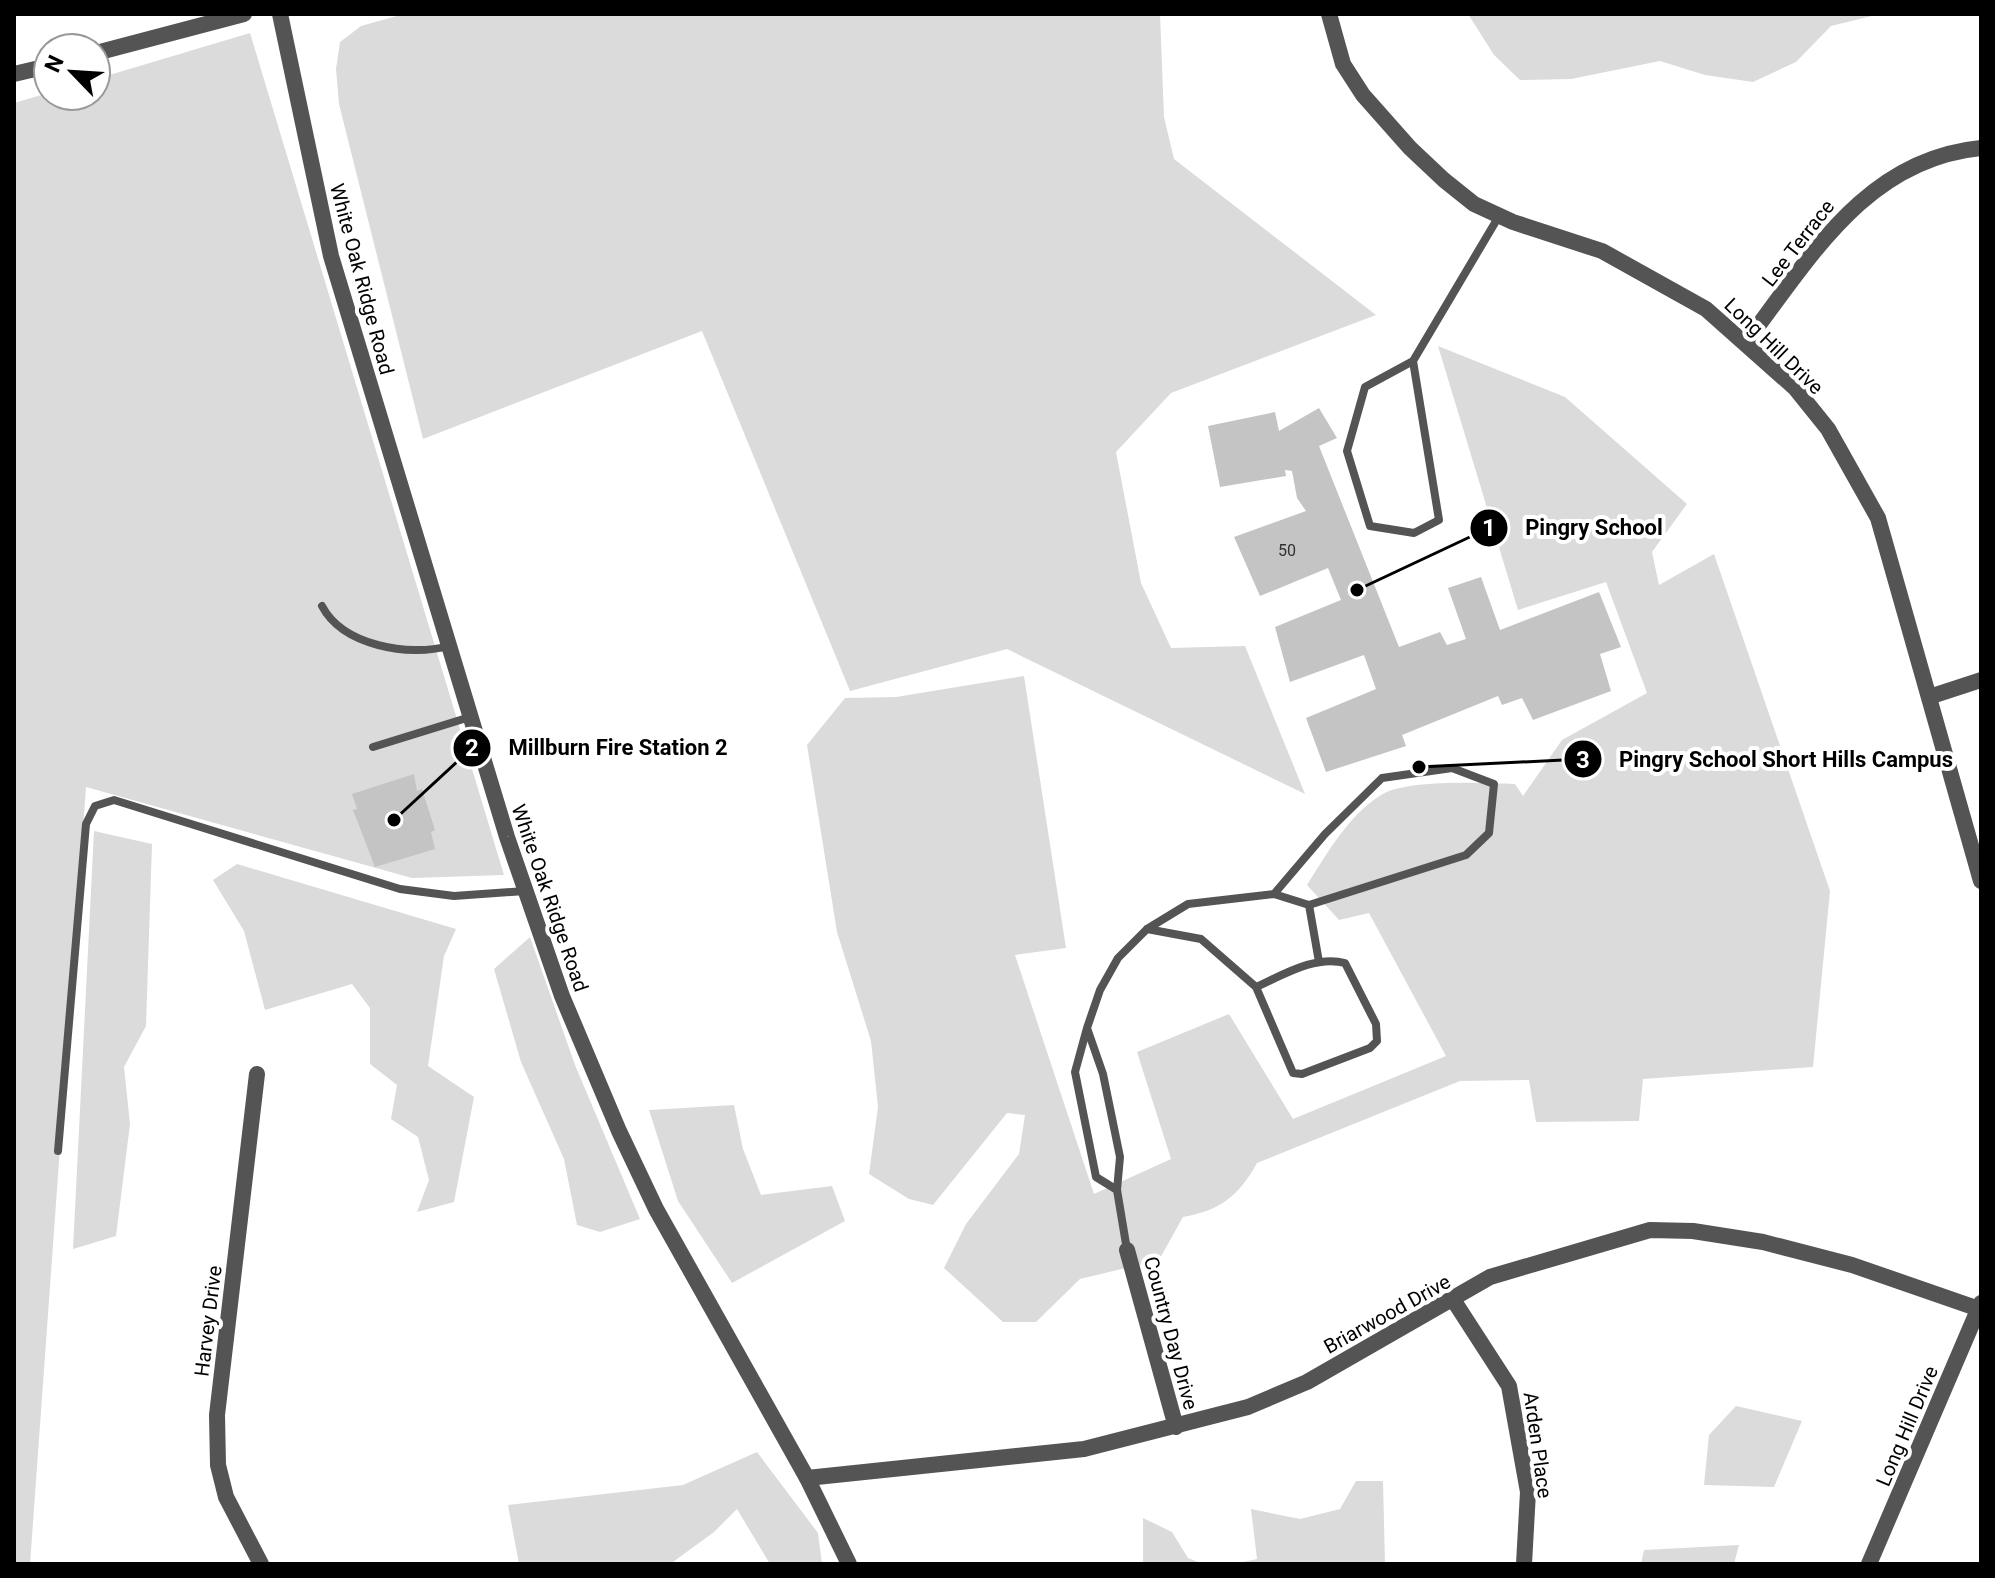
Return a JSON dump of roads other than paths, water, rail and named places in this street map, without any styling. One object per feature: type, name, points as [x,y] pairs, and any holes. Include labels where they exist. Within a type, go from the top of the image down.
[{"type":"street","points":[[112,49],[244,14]]},
{"type":"street","name":"White Oak Ridge Road","points":[[280,14],[331,256],[470,717],[562,996],[656,1209],[807,1478],[849,1564]]},
{"type":"street","name":"Long Hill Drive","points":[[1329,14],[1343,64],[1363,95],[1410,148],[1444,180],[1474,204],[1602,251],[1706,309],[1795,388],[1828,429],[1854,469],[1878,518],[1981,881]]},
{"type":"street","name":"Lee Terrace","points":[[1746,342],[1838,221],[1859,200],[1914,165],[1981,148]]},
{"type":"street","points":[[1929,697],[1981,680]]},
{"type":"street","name":"Harvey Drive","points":[[257,1074],[217,1415],[218,1465],[226,1497],[261,1564]]},
{"type":"street","name":"Briarwood Drive","points":[[807,1478],[1084,1449],[1248,1407],[1307,1382],[1454,1301],[1490,1277],[1650,1230],[1693,1231],[1763,1242],[1852,1265],[1980,1306]]},
{"type":"street","name":"Country Day Drive","points":[[1127,1250],[1176,1427]]},
{"type":"street","name":"Arden Place","points":[[1454,1301],[1509,1386],[1528,1492],[1524,1564]]},
{"type":"street","name":"Long Hill Drive","points":[[1869,1564],[1980,1306]]},
{"type":"lane","points":[[1413,361],[1439,520],[1414,533],[1370,526],[1347,451],[1365,387],[1413,361],[1499,215]]},
{"type":"lane","points":[[322,606],[330,621],[347,632],[400,649],[419,653],[449,646]]},
{"type":"lane","points":[[373,747],[470,717]]},
{"type":"lane","points":[[1117,1190],[1096,1177],[1075,1072],[1100,990],[1118,958],[1147,929],[1188,904],[1274,894],[1309,905],[1466,855],[1489,833],[1494,784],[1452,768],[1382,778],[1325,834],[1274,894]]},
{"type":"lane","points":[[58,1151],[86,824],[95,806],[114,800],[400,889],[454,896],[525,891]]},
{"type":"lane","points":[[1309,905],[1319,962]]},
{"type":"lane","points":[[1147,929],[1201,939],[1256,987],[1293,1073],[1302,1074],[1370,1048],[1377,1041],[1376,1024],[1345,963],[1332,959],[1319,962],[1256,987]]},
{"type":"lane","points":[[1087,1028],[1103,1074],[1120,1157],[1117,1190],[1127,1250]]},
{"type":"place","name":"Pingry School","points":[[1357,590]]},
{"type":"place","name":"Pingry School Short Hills Campus","points":[[1419,767]]},
{"type":"place","name":"Millburn Fire Station 2","points":[[394,820]]}]
